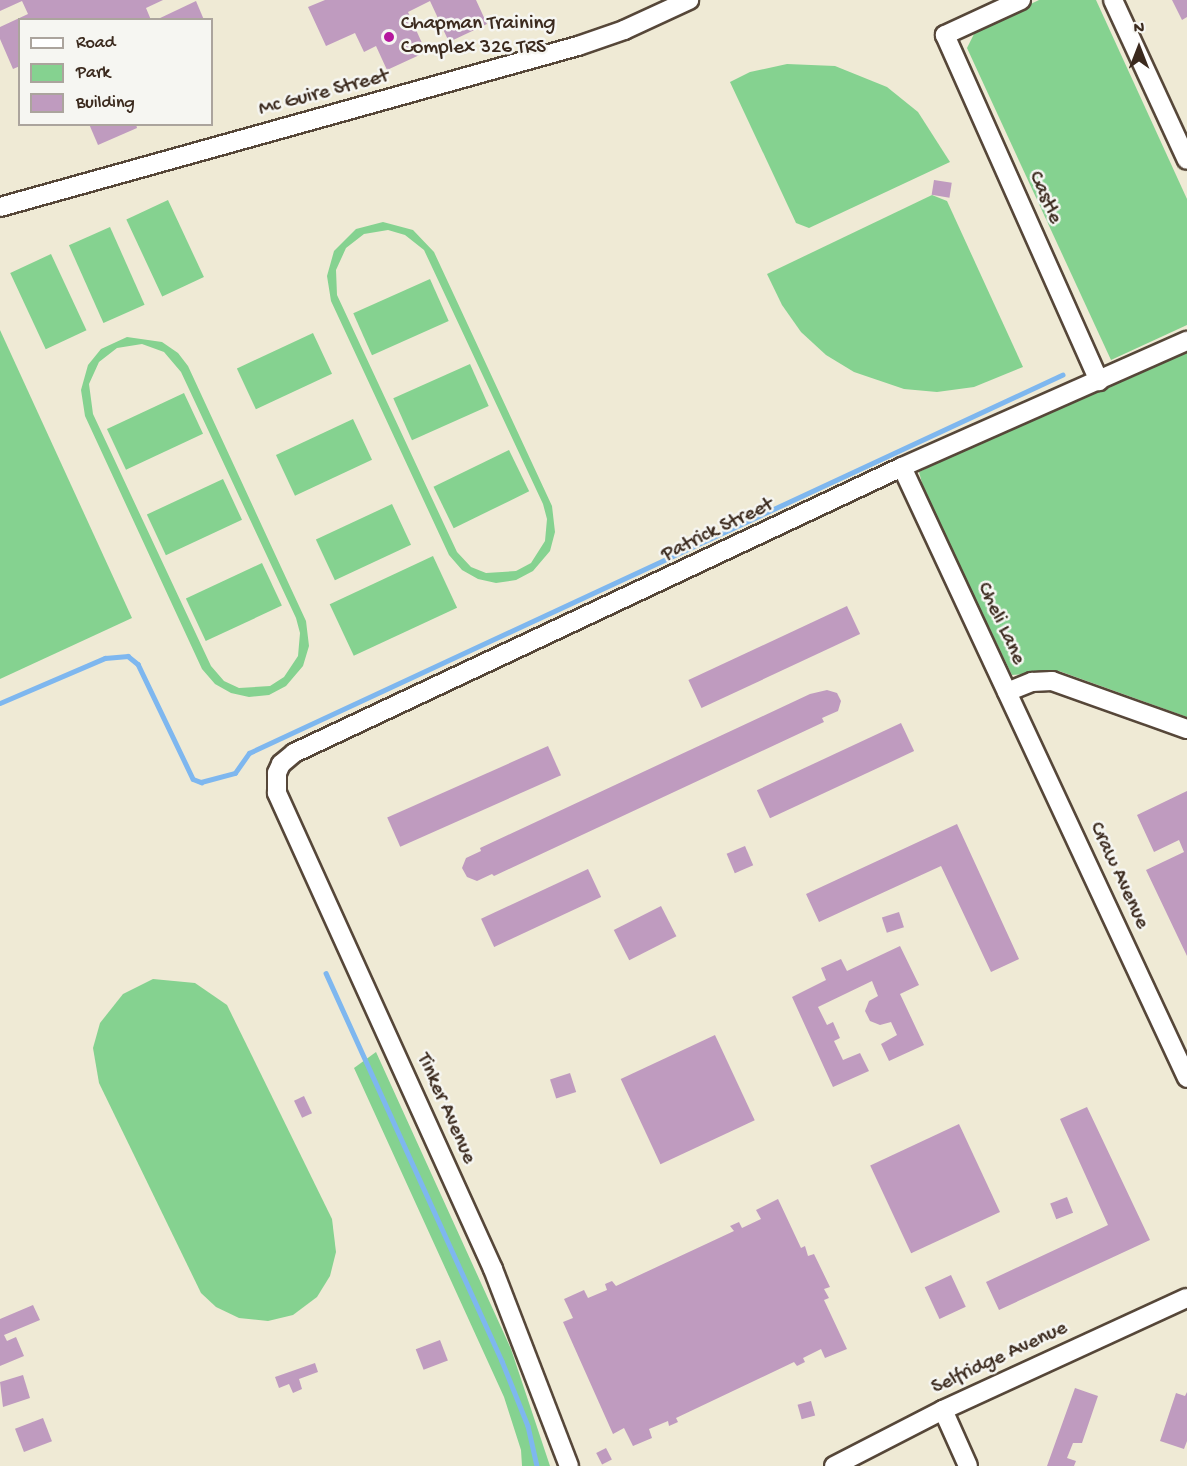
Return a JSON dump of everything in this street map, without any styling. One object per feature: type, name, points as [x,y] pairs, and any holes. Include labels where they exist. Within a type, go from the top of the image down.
[{"type":"street","name":"Mc Guire Street","points":[[0,207],[578,46],[624,30],[689,0]]},
{"type":"street","name":"Castle","points":[[1021,0],[945,35],[1099,381]]},
{"type":"street","points":[[1113,0],[1180,128],[1187,160]]},
{"type":"street","name":"Patrick Street","points":[[277,773],[294,753],[1061,393],[1099,381],[1187,341]]},
{"type":"street","name":"Cheli Lane","points":[[902,467],[1007,692],[1032,682],[1052,681],[1187,729]]},
{"type":"street","name":"Craw Avenue","points":[[1007,692],[1187,1078]]},
{"type":"street","name":"Tinker Avenue","points":[[277,773],[277,793],[493,1269],[569,1466]]},
{"type":"street","name":"Selfridge Avenue","points":[[834,1466],[943,1410],[1187,1298]]},
{"type":"street","points":[[943,1410],[968,1466]]},
{"type":"green space","points":[[1039,0],[1096,0],[1187,199],[1187,325],[1111,360],[967,48],[976,30]]},
{"type":"green space","points":[[787,64],[835,66],[887,87],[918,112],[950,162],[809,228],[796,223],[730,82],[750,72]]},
{"type":"green space","points":[[932,195],[947,201],[1023,367],[974,387],[937,392],[904,389],[854,372],[826,355],[801,332],[782,305],[767,274]]},
{"type":"green space","points":[[168,200],[204,277],[162,296],[126,219]]},
{"type":"green space","points":[[383,222],[413,230],[434,252],[552,506],[555,532],[550,551],[533,571],[516,580],[496,583],[478,579],[462,570],[449,555],[331,301],[327,276],[334,251],[356,229]],"holes":[[[388,230],[405,235],[424,250],[543,504],[547,519],[545,541],[531,563],[516,571],[486,573],[471,567],[457,552],[337,295],[336,270],[346,248],[364,234]]]},
{"type":"green space","points":[[110,227],[145,305],[103,323],[69,245]]},
{"type":"green space","points":[[51,254],[86,330],[46,349],[10,273]]},
{"type":"green space","points":[[430,279],[449,321],[372,355],[353,313]]},
{"type":"green space","points":[[0,330],[132,618],[0,679]]},
{"type":"green space","points":[[313,333],[332,374],[256,409],[237,368]]},
{"type":"green space","points":[[127,337],[162,342],[178,353],[188,366],[306,621],[309,646],[303,666],[286,686],[269,695],[249,697],[231,693],[215,684],[202,669],[85,416],[81,390],[88,365],[101,349]],"holes":[[[142,344],[164,352],[181,372],[296,618],[300,633],[298,656],[284,677],[270,686],[239,688],[224,681],[211,666],[93,414],[89,384],[99,362],[117,348]]]},
{"type":"green space","points":[[1187,352],[1187,717],[1059,671],[1012,675],[925,494],[919,472],[1067,399],[1126,380]]},
{"type":"green space","points":[[470,364],[489,406],[412,440],[393,398]]},
{"type":"green space","points":[[184,393],[203,434],[126,470],[107,429]]},
{"type":"green space","points":[[353,419],[372,460],[295,496],[276,455]]},
{"type":"green space","points":[[509,450],[529,491],[454,528],[434,487]]},
{"type":"green space","points":[[223,479],[242,520],[166,555],[147,514]]},
{"type":"green space","points":[[392,504],[411,545],[335,580],[316,539]]},
{"type":"green space","points":[[433,556],[457,608],[354,656],[330,604]]},
{"type":"green space","points":[[262,563],[282,606],[206,641],[186,598]]},
{"type":"green space","points":[[153,979],[195,983],[227,1005],[332,1219],[336,1252],[330,1276],[317,1297],[293,1315],[268,1321],[239,1318],[216,1307],[201,1293],[99,1083],[93,1048],[100,1023],[123,994]]},
{"type":"green space","points":[[376,1052],[511,1349],[550,1466],[522,1466],[521,1450],[504,1397],[354,1068]]},
{"type":"building","points":[[0,0],[163,0],[146,8],[150,18],[19,18],[28,14],[22,1],[0,11]]},
{"type":"building","name":"Chapman Training Complex 326 TRS","points":[[325,0],[476,0],[487,24],[449,42],[430,1],[408,12],[426,52],[387,70],[376,46],[364,52],[355,33],[326,46],[308,7]]},
{"type":"building","points":[[1172,0],[1187,0],[1187,17],[1182,20]]},
{"type":"building","points":[[196,1],[203,18],[160,18]]},
{"type":"building","points":[[18,19],[18,67],[13,69],[0,39],[0,27]]},
{"type":"building","points":[[90,126],[136,126],[137,128],[98,145]]},
{"type":"building","points":[[934,180],[952,183],[949,198],[932,195]]},
{"type":"building","points":[[847,606],[860,634],[701,708],[688,680]]},
{"type":"building","points":[[827,690],[837,693],[841,701],[838,711],[822,718],[824,722],[494,876],[492,874],[477,881],[467,877],[462,868],[466,858],[481,851],[480,848],[810,694]]},
{"type":"building","points":[[901,723],[914,751],[770,818],[757,790]]},
{"type":"building","points":[[548,746],[561,775],[400,847],[387,818]]},
{"type":"building","points":[[1187,791],[1187,956],[1146,870],[1184,852],[1179,840],[1154,852],[1137,815]]},
{"type":"building","points":[[957,824],[1019,959],[991,972],[941,866],[819,922],[806,894]]},
{"type":"building","points":[[745,846],[753,865],[735,873],[727,854]]},
{"type":"building","points":[[588,869],[601,897],[494,947],[481,919]]},
{"type":"building","points":[[661,906],[676,936],[629,960],[614,930]]},
{"type":"building","points":[[899,912],[904,927],[887,933],[882,918]]},
{"type":"building","points":[[900,946],[919,985],[900,994],[924,1045],[889,1061],[881,1044],[897,1035],[891,1022],[880,1025],[870,1021],[865,1011],[869,1001],[878,996],[872,981],[818,1007],[827,1025],[833,1022],[840,1038],[834,1041],[843,1060],[860,1053],[869,1071],[833,1087],[792,997],[826,980],[821,968],[841,959],[847,971]]},
{"type":"building","points":[[715,1035],[755,1120],[660,1164],[621,1079]]},
{"type":"building","points":[[570,1073],[576,1092],[556,1099],[550,1079]]},
{"type":"building","points":[[304,1096],[312,1113],[302,1118],[294,1101]]},
{"type":"building","points":[[1087,1107],[1150,1240],[999,1310],[986,1282],[1108,1225],[1060,1119]]},
{"type":"building","points":[[959,1124],[1000,1212],[911,1253],[870,1165]]},
{"type":"building","points":[[1067,1197],[1073,1213],[1056,1219],[1050,1203]]},
{"type":"building","points":[[778,1199],[801,1248],[805,1246],[808,1256],[814,1254],[830,1287],[824,1289],[829,1298],[824,1300],[847,1349],[825,1358],[821,1349],[803,1358],[805,1362],[797,1366],[794,1362],[676,1418],[678,1422],[669,1426],[668,1421],[649,1429],[652,1438],[633,1446],[624,1428],[613,1434],[563,1322],[573,1318],[564,1299],[584,1290],[588,1298],[607,1290],[605,1284],[612,1281],[616,1286],[734,1231],[730,1226],[739,1222],[742,1228],[761,1219],[756,1210]]},
{"type":"building","points":[[951,1275],[966,1307],[940,1319],[925,1287]]},
{"type":"building","points":[[33,1305],[40,1320],[4,1335],[7,1341],[16,1337],[24,1356],[0,1366],[0,1319]]},
{"type":"building","points":[[440,1340],[448,1361],[424,1370],[416,1349]]},
{"type":"building","points":[[315,1363],[318,1372],[299,1379],[302,1389],[293,1393],[289,1384],[279,1388],[275,1377]]},
{"type":"building","points":[[23,1375],[30,1398],[3,1407],[0,1382]]},
{"type":"building","points":[[1075,1388],[1098,1396],[1082,1443],[1073,1443],[1067,1458],[1076,1461],[1074,1466],[1047,1466]]},
{"type":"building","points":[[1187,1392],[1187,1441],[1184,1449],[1160,1441],[1176,1393],[1185,1396]]},
{"type":"building","points":[[811,1401],[815,1415],[802,1419],[798,1405]]},
{"type":"building","points":[[43,1418],[52,1441],[24,1452],[15,1429]]},
{"type":"building","points":[[606,1448],[612,1460],[602,1465],[596,1453]]},
{"type":"waterway","points":[[0,703],[105,658],[128,656],[138,664],[193,779],[201,782],[235,773],[249,753],[1062,375]]},
{"type":"waterway","points":[[326,973],[502,1361],[528,1426],[537,1466]]},
{"type":"place","name":"Chapman Training Complex 326 TRS","points":[[389,37]]}]
